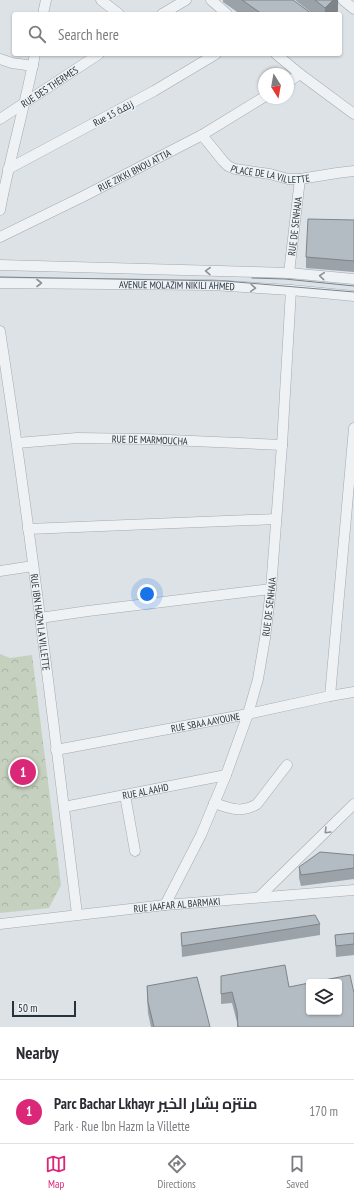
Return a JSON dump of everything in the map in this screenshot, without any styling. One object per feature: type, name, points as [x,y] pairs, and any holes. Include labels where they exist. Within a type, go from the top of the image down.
[{"type":"street","points":[[43,12],[46,0]]},
{"type":"street","points":[[101,0],[116,12]]},
{"type":"street","points":[[165,12],[186,0]]},
{"type":"street","points":[[211,0],[225,12]]},
{"type":"street","points":[[343,0],[354,9]]},
{"type":"street","points":[[0,210],[35,56]]},
{"type":"street","name":"RUE DES THERMES","points":[[0,119],[96,56]]},
{"type":"street","name":"Rue 15 زنقة","points":[[8,169],[154,91],[213,56]]},
{"type":"street","points":[[278,56],[354,114]]},
{"type":"street","points":[[0,59],[12,63],[33,66]]},
{"type":"street","points":[[294,78],[300,74]]},
{"type":"street","name":"RUE ZIKKI BNOU ATTIA","points":[[0,237],[84,196],[202,135],[258,100]]},
{"type":"street","name":"PLACE DE LA VILLETTE","points":[[202,135],[228,166],[241,170],[300,179],[331,173],[354,171]]},
{"type":"street","name":"RUE DE SENHAJA","points":[[289,273],[300,179]]},
{"type":"street","name":"AVENUE MOLAZIM NIKILI AHMED","points":[[0,265],[289,273],[354,279]]},
{"type":"street","name":"AVENUE MOLAZIM NIKILI AHMED","points":[[0,283],[212,285],[354,296]]},
{"type":"street","name":"RUE DE SENHAJA","points":[[165,905],[201,835],[226,775],[248,714],[262,660],[271,589],[282,446],[291,290]]},
{"type":"street","name":"RUE IBN HAZM LA VILLETTE","points":[[0,331],[17,443],[77,914]]},
{"type":"street","points":[[330,696],[350,508],[354,431]]},
{"type":"street","name":"RUE DE MARMOUCHA","points":[[17,443],[77,438],[282,446]]},
{"type":"street","points":[[28,529],[276,519]]},
{"type":"street","points":[[0,571],[33,566]]},
{"type":"street","points":[[40,618],[271,589]]},
{"type":"street","name":"RUE SBAA AAYOUNE","points":[[56,750],[248,714],[354,692]]},
{"type":"street","points":[[214,803],[240,810],[257,804],[287,765]]},
{"type":"street","name":"RUE AL AAHD","points":[[64,807],[226,775]]},
{"type":"street","points":[[125,795],[135,851]]},
{"type":"street","points":[[259,897],[354,804]]},
{"type":"street","name":"RUE JAAFAR AL BARMAKI","points":[[0,924],[165,905],[354,890]]},
{"type":"green space","points":[[0,654],[10,658],[32,655],[61,885],[49,908],[0,913]]},
{"type":"building","points":[[242,0],[293,0],[309,12],[259,12]]},
{"type":"building","points":[[315,0],[333,0],[325,8]]},
{"type":"building","points":[[308,219],[354,220],[354,261],[306,257]]},
{"type":"building","points":[[320,852],[354,855],[354,868],[301,875],[299,867]]},
{"type":"building","points":[[315,915],[320,924],[182,946],[181,933]]},
{"type":"building","points":[[354,933],[354,944],[336,946],[335,935]]},
{"type":"building","points":[[285,965],[289,987],[306,984],[306,1015],[342,1015],[342,979],[329,979],[350,975],[354,993],[354,1027],[238,1027],[237,1011],[232,992],[221,994],[221,976]]},
{"type":"building","points":[[197,977],[210,1027],[154,1027],[148,1002],[147,986]]},
{"type":"tram line","points":[[0,277],[225,281],[354,292]]},
{"type":"tram line","points":[[252,278],[285,279],[354,286]]},
{"type":"place","name":"Parc Bachar Lkhayr منتزه بشار الخير","points":[[23,772]]}]
